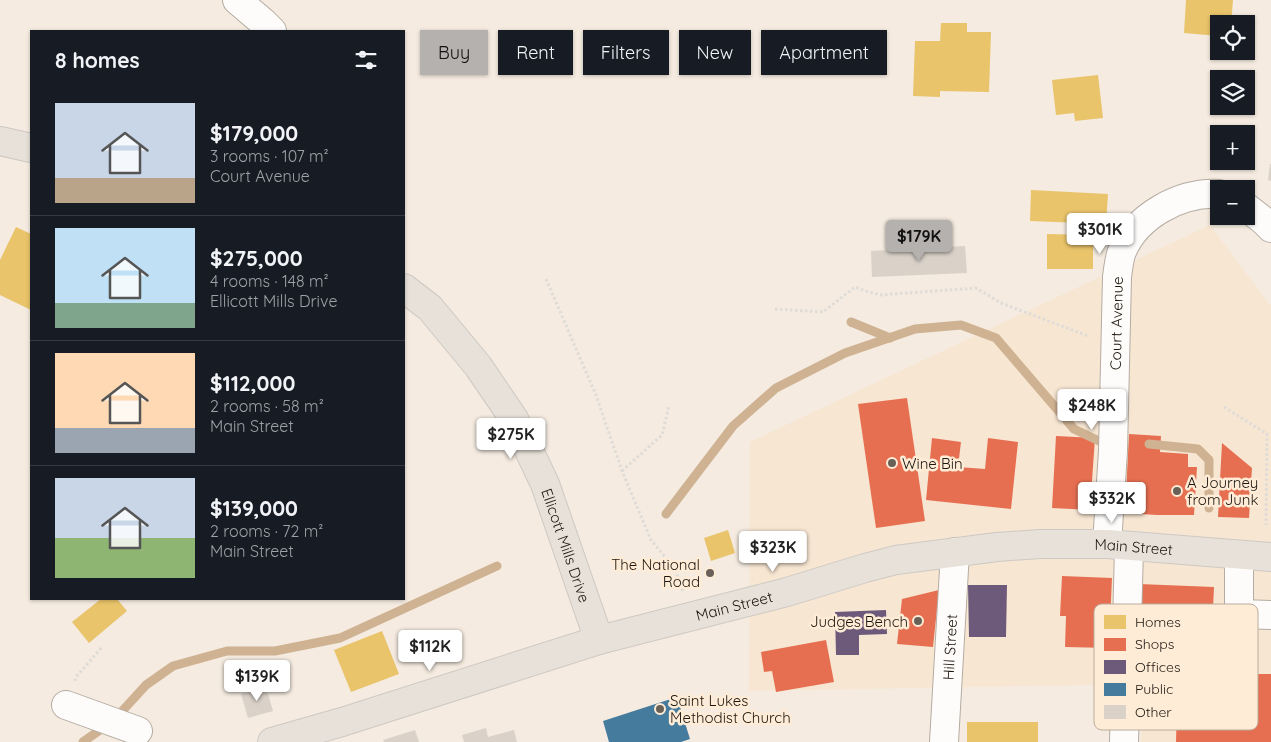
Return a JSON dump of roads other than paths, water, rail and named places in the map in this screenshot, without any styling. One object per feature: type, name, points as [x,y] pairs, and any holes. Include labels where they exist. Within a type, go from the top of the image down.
[{"type":"main road","points":[[0,141],[30,148]]},
{"type":"main road","name":"Ellicott Mills Drive","points":[[405,289],[430,308],[478,366],[514,418],[545,484],[599,640]]},
{"type":"main road","name":"Main Street","points":[[272,742],[352,719],[599,640],[787,592],[896,560],[997,547],[1040,544],[1118,546],[1271,557]]},
{"type":"street","points":[[237,0],[271,30]]},
{"type":"street","name":"Court Avenue","points":[[1120,604],[1118,546],[1108,517],[1113,451],[1117,277],[1121,254],[1131,235],[1164,206],[1186,198],[1210,194]]},
{"type":"street","points":[[1255,214],[1271,228]]},
{"type":"street","name":"Hill Street","points":[[944,742],[955,552]]},
{"type":"street","points":[[1239,555],[1239,604]]},
{"type":"street","points":[[1258,615],[1271,615]]},
{"type":"street","points":[[66,705],[138,730]]},
{"type":"waterway","points":[[851,322],[890,338]]},
{"type":"waterway","points":[[666,514],[733,426],[776,388],[845,353],[915,329],[961,325],[996,338],[1074,429],[1099,441],[1111,441]]},
{"type":"waterway","points":[[1149,444],[1198,449],[1209,460],[1209,508]]},
{"type":"waterway","points":[[83,742],[114,720],[146,685],[173,666],[227,651],[275,651],[340,638],[497,566]]},
{"type":"place","name":"Wine Bin","points":[[892,463]]},
{"type":"place","name":"A Journey from Junk","points":[[1177,491]]},
{"type":"place","name":"The National Road","points":[[710,573]]},
{"type":"place","name":"Judges Bench","points":[[918,621]]},
{"type":"place","name":"Saint Lukes Methodist Church","points":[[660,709]]}]
